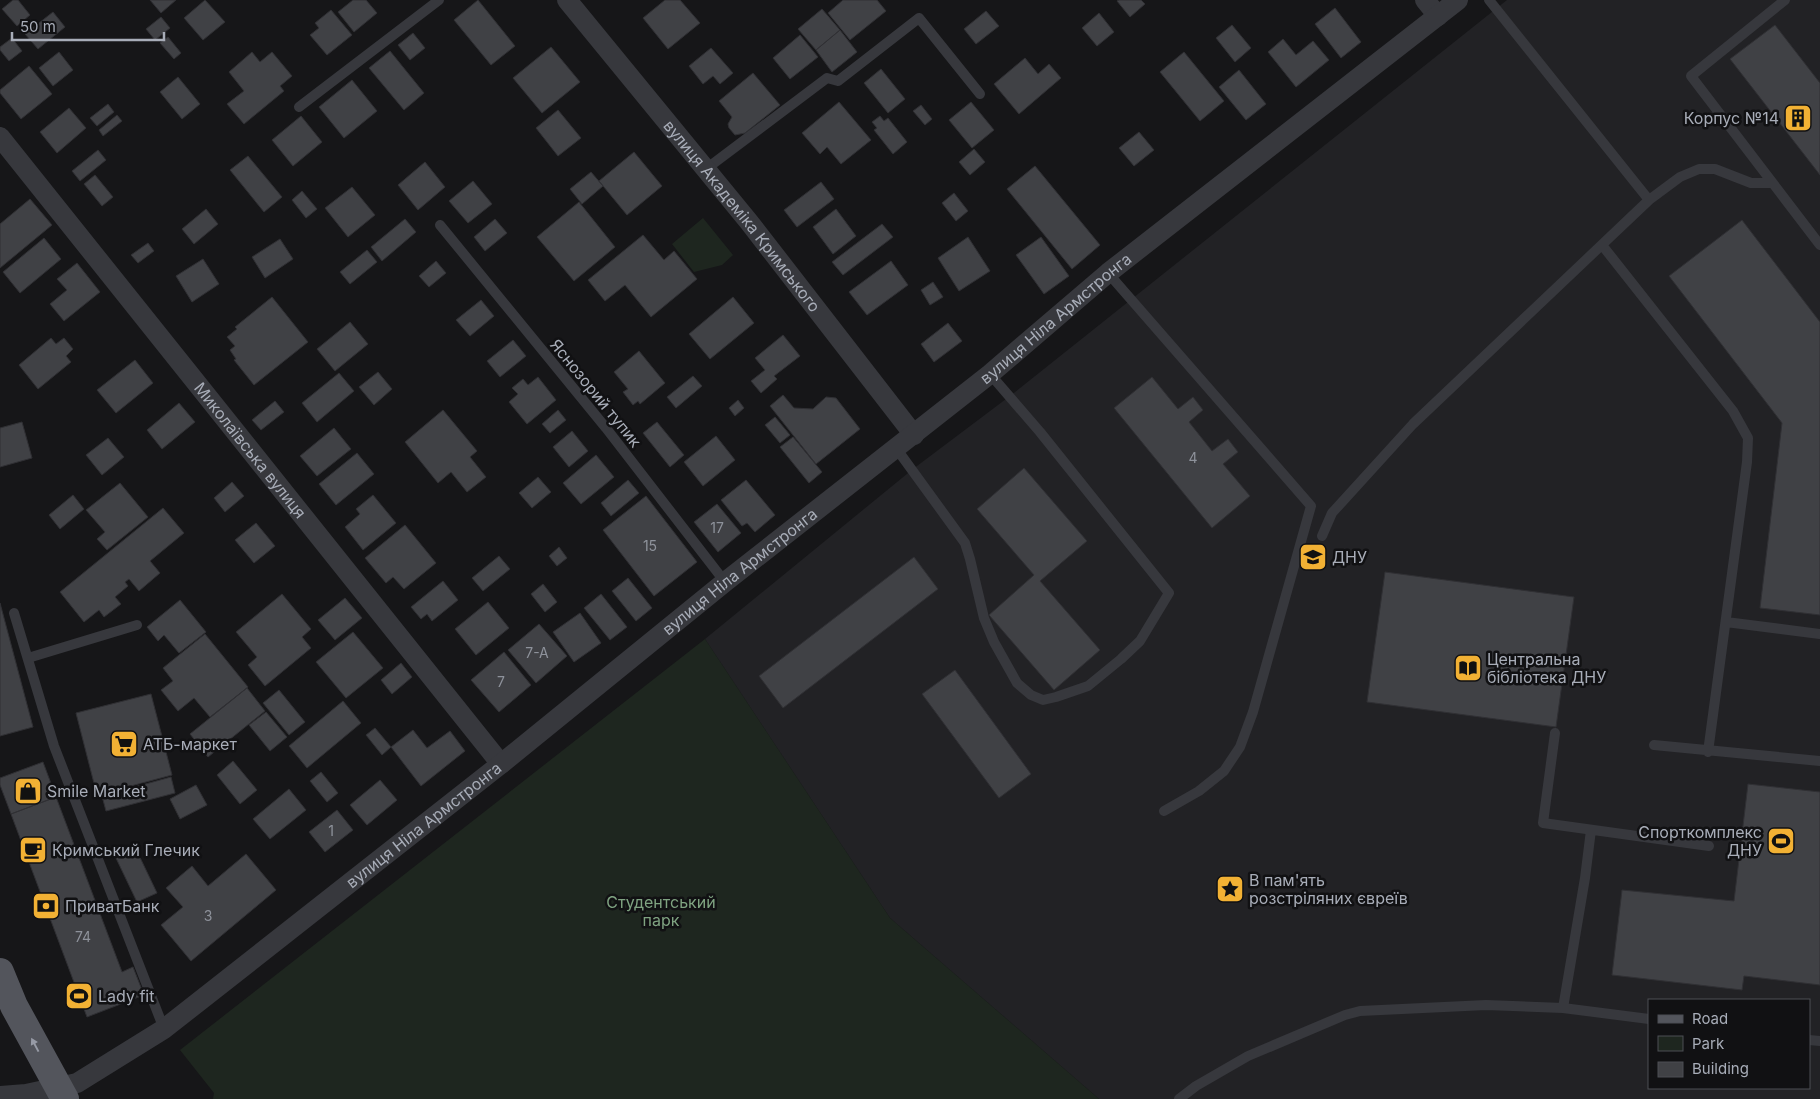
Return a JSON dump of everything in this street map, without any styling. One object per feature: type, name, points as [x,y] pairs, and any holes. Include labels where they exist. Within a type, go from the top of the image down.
[{"type":"main road","points":[[0,972],[14,1006],[62,1094]]},
{"type":"street","name":"вулиця Академіка Кримського","points":[[566,0],[706,169],[914,435]]},
{"type":"street","points":[[1425,0],[1438,16]]},
{"type":"street","name":"вулиця Ніла Армстронга","points":[[0,1096],[62,1094],[164,1029],[501,764],[725,582],[914,435],[990,374],[1108,274],[1458,0]]},
{"type":"street","name":"Миколаївська вулиця","points":[[0,137],[501,764]]},
{"type":"lane","points":[[299,106],[439,0]]},
{"type":"lane","points":[[1489,0],[1495,10],[1649,200]]},
{"type":"lane","points":[[1786,0],[1690,76],[1820,245]]},
{"type":"lane","points":[[706,169],[827,78],[838,81],[919,18],[980,94]]},
{"type":"lane","points":[[1322,536],[1332,513],[1414,424],[1649,200],[1680,177],[1699,169],[1715,169],[1751,183],[1772,183]]},
{"type":"lane","name":"Яснозорий тупик","points":[[440,225],[606,428],[725,582]]},
{"type":"lane","points":[[1602,245],[1733,411],[1748,438],[1708,752]]},
{"type":"lane","points":[[1108,274],[1311,506],[1253,712],[1240,747],[1224,771],[1199,790],[1164,812]]},
{"type":"lane","points":[[896,448],[909,462],[965,543],[984,618],[994,642],[1017,683],[1031,695],[1043,700],[1088,686],[1140,641],[1169,593],[1040,432],[990,374]]},
{"type":"lane","points":[[14,613],[54,746],[164,1029]]},
{"type":"lane","points":[[1726,622],[1820,634]]},
{"type":"lane","points":[[28,658],[137,625]]},
{"type":"lane","points":[[1555,733],[1543,823],[1709,846]]},
{"type":"lane","points":[[1654,745],[1820,762]]},
{"type":"lane","points":[[1563,1008],[1585,878],[1590,830]]},
{"type":"lane","points":[[1179,1099],[1196,1086],[1248,1056],[1345,1015],[1360,1011],[1486,1005],[1563,1008],[1648,1019]]},
{"type":"shaded area","name":"ДНУ","points":[[1507,0],[1820,0],[1820,1099],[1099,1099],[890,918],[705,639],[913,469],[1010,396]]},
{"type":"green space","points":[[703,218],[733,255],[722,265],[694,272],[672,244]]},
{"type":"green space","name":"Студентський парк","points":[[705,639],[890,918],[1099,1099],[213,1099],[214,1093],[180,1050]]},
{"type":"building","points":[[13,0],[18,0],[30,15],[17,26],[2,9]]},
{"type":"building","points":[[150,0],[176,0],[161,13]]},
{"type":"building","points":[[205,0],[225,22],[203,40],[184,18]]},
{"type":"building","points":[[353,0],[366,0],[377,13],[354,32],[338,12]]},
{"type":"building","points":[[478,0],[515,46],[491,65],[454,20]]},
{"type":"building","points":[[665,0],[680,0],[700,23],[668,49],[643,18]]},
{"type":"building","points":[[843,0],[877,0],[886,11],[850,40],[828,13]]},
{"type":"building","points":[[1141,0],[1145,4],[1130,17],[1117,1]]},
{"type":"building","points":[[1335,8],[1361,42],[1341,58],[1315,24]]},
{"type":"building","points":[[822,9],[840,30],[816,50],[798,29]]},
{"type":"building","points":[[331,10],[352,35],[327,55],[310,35],[319,28],[315,23]]},
{"type":"building","points":[[986,11],[999,26],[976,44],[964,29]]},
{"type":"building","points":[[53,12],[65,27],[38,49],[25,34]]},
{"type":"building","points":[[1099,13],[1114,32],[1097,46],[1082,28]]},
{"type":"building","points":[[161,17],[170,28],[155,40],[146,29]]},
{"type":"building","points":[[1232,25],[1251,48],[1235,62],[1216,38]]},
{"type":"building","name":"Корпус №14","points":[[1775,25],[1820,83],[1820,175],[1730,59]]},
{"type":"building","points":[[840,30],[857,52],[832,72],[816,50]]},
{"type":"building","points":[[413,33],[425,48],[410,60],[398,45]]},
{"type":"building","points":[[800,35],[818,57],[790,79],[773,58]]},
{"type":"building","points":[[168,37],[181,53],[174,59],[160,43]]},
{"type":"building","points":[[12,38],[22,51],[9,61],[0,50],[0,47]]},
{"type":"building","points":[[1283,39],[1296,55],[1313,41],[1329,60],[1296,87],[1268,52]]},
{"type":"building","points":[[551,47],[580,82],[542,113],[513,78]]},
{"type":"building","points":[[711,48],[733,73],[720,84],[713,76],[703,84],[689,66]]},
{"type":"building","points":[[390,51],[424,93],[404,110],[369,68]]},
{"type":"building","points":[[59,52],[73,70],[53,86],[39,68]]},
{"type":"building","points":[[252,52],[260,62],[272,52],[292,76],[280,86],[284,91],[244,124],[227,104],[244,91],[229,72]]},
{"type":"building","points":[[1184,52],[1224,101],[1200,121],[1160,72]]},
{"type":"building","points":[[1025,58],[1038,74],[1049,64],[1061,78],[1019,114],[994,84]]},
{"type":"building","points":[[29,66],[52,94],[21,119],[0,93],[0,90]]},
{"type":"building","points":[[881,69],[905,99],[888,113],[864,83]]},
{"type":"building","points":[[1239,70],[1266,104],[1246,120],[1219,87]]},
{"type":"building","points":[[753,73],[780,105],[745,133],[735,135],[728,124],[732,117],[719,101]]},
{"type":"building","points":[[178,77],[200,104],[182,119],[160,92]]},
{"type":"building","points":[[352,80],[377,111],[344,138],[319,107]]},
{"type":"building","points":[[839,102],[871,140],[841,164],[827,147],[820,154],[802,133]]},
{"type":"building","points":[[971,102],[994,130],[972,148],[949,120]]},
{"type":"building","points":[[108,104],[114,112],[97,126],[90,118]]},
{"type":"building","points":[[921,105],[932,119],[925,125],[913,111]]},
{"type":"building","points":[[69,108],[86,128],[57,153],[40,132]]},
{"type":"building","points":[[558,110],[581,138],[558,156],[536,128]]},
{"type":"building","points":[[117,115],[122,121],[103,136],[99,130]]},
{"type":"building","points":[[301,116],[322,142],[293,166],[272,140]]},
{"type":"building","points":[[880,116],[884,121],[888,118],[907,142],[893,154],[874,130],[877,128],[872,122]]},
{"type":"building","points":[[1139,132],[1154,150],[1134,166],[1119,148]]},
{"type":"building","points":[[974,149],[985,162],[970,175],[959,162]]},
{"type":"building","points":[[98,150],[106,160],[80,181],[72,171]]},
{"type":"building","points":[[634,152],[662,186],[627,215],[599,181]]},
{"type":"building","points":[[248,156],[282,197],[264,212],[230,170]]},
{"type":"building","points":[[425,162],[445,187],[418,210],[398,185]]},
{"type":"building","points":[[1035,166],[1100,245],[1072,269],[1007,189]]},
{"type":"building","points":[[591,172],[603,186],[582,204],[570,189]]},
{"type":"building","points":[[95,175],[113,197],[102,206],[84,184]]},
{"type":"building","points":[[473,181],[492,204],[468,223],[449,201]]},
{"type":"building","points":[[821,182],[834,199],[797,227],[784,210]]},
{"type":"building","points":[[352,187],[375,215],[348,237],[325,208]]},
{"type":"building","points":[[302,191],[317,209],[306,218],[292,200]]},
{"type":"building","points":[[954,193],[968,211],[956,221],[942,203]]},
{"type":"building","points":[[30,199],[52,225],[0,268],[0,224]]},
{"type":"building","points":[[579,202],[615,247],[574,281],[537,237]]},
{"type":"building","points":[[206,209],[218,224],[194,244],[182,229]]},
{"type":"building","points":[[836,209],[856,236],[833,254],[813,227]]},
{"type":"building","points":[[405,219],[416,232],[382,261],[371,247]]},
{"type":"building","points":[[495,219],[507,233],[485,251],[474,237]]},
{"type":"building","points":[[1742,220],[1820,322],[1820,615],[1760,608],[1782,423],[1669,276]]},
{"type":"building","points":[[882,224],[893,237],[843,275],[832,262]]},
{"type":"building","points":[[643,235],[664,260],[674,251],[697,279],[651,317],[625,285],[605,301],[588,280]]},
{"type":"building","points":[[968,237],[990,271],[959,291],[938,258]]},
{"type":"building","points":[[1041,237],[1069,276],[1044,294],[1016,255]]},
{"type":"building","points":[[44,238],[61,259],[20,293],[3,272]]},
{"type":"building","points":[[280,239],[293,259],[265,278],[252,257]]},
{"type":"building","points":[[148,243],[154,251],[138,263],[131,255]]},
{"type":"building","points":[[367,250],[377,262],[350,284],[340,272]]},
{"type":"building","points":[[203,259],[219,284],[192,302],[176,276]]},
{"type":"building","points":[[436,261],[446,273],[429,287],[419,276]]},
{"type":"building","points":[[891,261],[908,285],[867,315],[849,292]]},
{"type":"building","points":[[77,263],[100,292],[64,321],[50,304],[67,290],[57,279]]},
{"type":"building","points":[[933,282],[943,297],[930,305],[921,290]]},
{"type":"building","points":[[272,297],[308,342],[254,385],[234,360],[236,359],[230,350],[235,346],[227,337],[237,329],[235,327]]},
{"type":"building","points":[[733,297],[754,323],[710,359],[689,334]]},
{"type":"building","points":[[481,300],[494,316],[470,336],[456,320]]},
{"type":"building","points":[[350,322],[368,344],[335,371],[317,349]]},
{"type":"building","points":[[948,323],[962,341],[934,362],[921,344]]},
{"type":"building","points":[[783,335],[800,356],[774,376],[777,379],[761,393],[751,381],[765,370],[755,358]]},
{"type":"building","points":[[51,338],[56,344],[64,338],[73,349],[66,356],[71,362],[38,389],[19,365]]},
{"type":"building","points":[[513,340],[526,356],[500,377],[487,361]]},
{"type":"building","points":[[639,351],[665,383],[640,404],[638,401],[633,405],[623,392],[628,389],[614,372]]},
{"type":"building","points":[[135,360],[153,383],[116,413],[97,390]]},
{"type":"building","points":[[378,372],[392,389],[374,405],[359,387]]},
{"type":"building","points":[[339,373],[354,391],[317,422],[302,403]]},
{"type":"building","points":[[693,376],[702,386],[676,408],[667,397]]},
{"type":"building","points":[[538,377],[556,400],[527,424],[509,402],[518,394],[512,388],[523,379],[528,385]]},
{"type":"building","points":[[1152,377],[1178,409],[1193,397],[1203,410],[1189,422],[1212,451],[1228,439],[1238,452],[1223,464],[1250,496],[1212,528],[1114,408]]},
{"type":"building","points":[[783,395],[794,408],[813,409],[826,397],[836,398],[860,429],[816,464],[770,406]]},
{"type":"building","points":[[738,400],[744,408],[735,416],[729,408]]},
{"type":"building","points":[[275,401],[284,412],[261,430],[252,420]]},
{"type":"building","points":[[179,403],[195,422],[162,449],[147,430]]},
{"type":"building","points":[[443,410],[477,451],[470,457],[486,477],[467,492],[451,472],[438,483],[405,442]]},
{"type":"building","points":[[558,410],[566,420],[550,433],[542,424]]},
{"type":"building","points":[[775,417],[790,435],[780,443],[765,425]]},
{"type":"building","points":[[22,422],[32,458],[0,467],[0,428]]},
{"type":"building","points":[[657,422],[684,455],[670,467],[643,433]]},
{"type":"building","points":[[628,427],[634,434],[626,440],[620,433]]},
{"type":"building","points":[[334,428],[351,449],[317,476],[300,456]]},
{"type":"building","points":[[572,431],[588,451],[569,467],[553,447]]},
{"type":"building","points":[[716,436],[735,460],[703,486],[684,462]]},
{"type":"building","points":[[793,437],[822,472],[809,483],[780,447]]},
{"type":"building","points":[[108,438],[124,457],[102,475],[86,455]]},
{"type":"building","points":[[357,453],[374,474],[336,505],[319,484]]},
{"type":"building","points":[[596,455],[614,477],[581,504],[563,483]]},
{"type":"building","points":[[1024,468],[1087,541],[1040,581],[1100,650],[1054,690],[989,615],[1034,575],[977,509]]},
{"type":"building","points":[[538,477],[551,492],[532,508],[519,493]]},
{"type":"building","points":[[628,480],[639,493],[611,516],[601,503]]},
{"type":"building","points":[[746,480],[775,515],[755,532],[747,523],[742,526],[721,500]]},
{"type":"building","points":[[232,482],[244,496],[225,512],[214,498]]},
{"type":"building","points":[[120,483],[148,517],[107,550],[97,539],[105,532],[86,510]]},
{"type":"building","points":[[73,495],[84,509],[60,529],[49,515]]},
{"type":"building","points":[[373,495],[396,523],[363,550],[345,527],[360,514],[356,509]]},
{"type":"building","points":[[646,496],[697,562],[654,596],[603,530]]},
{"type":"building","points":[[717,504],[741,533],[718,552],[694,522]]},
{"type":"building","points":[[163,508],[184,533],[150,561],[160,573],[139,591],[129,579],[125,582],[128,586],[115,597],[121,604],[104,617],[99,610],[84,622],[60,592]]},
{"type":"building","points":[[256,523],[275,546],[254,563],[235,540]]},
{"type":"building","points":[[405,525],[436,563],[404,589],[393,577],[386,583],[365,558]]},
{"type":"building","points":[[559,547],[567,558],[557,566],[549,556]]},
{"type":"building","points":[[499,556],[510,569],[483,591],[472,578]]},
{"type":"building","points":[[914,557],[938,589],[783,708],[759,676]]},
{"type":"building","name":"Центральна бібліотека ДНУ","points":[[1385,572],[1574,597],[1556,727],[1367,702]]},
{"type":"building","points":[[628,578],[652,608],[636,621],[612,591]]},
{"type":"building","points":[[443,581],[458,600],[432,621],[427,614],[421,619],[411,607]]},
{"type":"building","points":[[543,584],[557,602],[545,612],[531,594]]},
{"type":"building","points":[[282,594],[311,629],[302,637],[311,648],[265,686],[248,665],[257,657],[236,632]]},
{"type":"building","points":[[601,594],[627,627],[610,640],[584,608]]},
{"type":"building","points":[[345,598],[362,618],[335,640],[318,620]]},
{"type":"building","points":[[180,600],[206,632],[179,653],[164,635],[158,641],[147,627]]},
{"type":"building","points":[[488,602],[509,628],[476,655],[455,629]]},
{"type":"building","points":[[0,603],[33,727],[0,736]]},
{"type":"building","points":[[580,613],[601,643],[574,662],[553,632]]},
{"type":"building","points":[[539,624],[567,656],[536,683],[508,650]]},
{"type":"building","points":[[353,632],[383,668],[346,698],[316,662]]},
{"type":"building","points":[[205,634],[248,687],[210,717],[194,698],[178,711],[161,690],[173,681],[163,668]]},
{"type":"building","points":[[504,652],[531,685],[499,712],[471,680]]},
{"type":"building","points":[[401,663],[412,677],[392,694],[381,680]]},
{"type":"building","points":[[955,670],[1031,774],[999,798],[922,694]]},
{"type":"building","points":[[247,688],[265,711],[208,757],[190,734]]},
{"type":"building","points":[[279,690],[305,722],[289,735],[263,703]]},
{"type":"building","name":"АТБ-маркет","points":[[151,694],[172,775],[97,795],[76,713]]},
{"type":"building","points":[[343,701],[361,723],[307,768],[289,746]]},
{"type":"building","points":[[266,712],[287,737],[270,751],[249,725]]},
{"type":"building","points":[[375,728],[391,747],[382,755],[366,735]]},
{"type":"building","points":[[413,730],[427,748],[450,731],[465,751],[421,786],[391,747]]},
{"type":"building","points":[[233,761],[257,790],[240,804],[217,775]]},
{"type":"building","name":"Smile Market","points":[[43,762],[56,797],[11,814],[0,785],[0,778]]},
{"type":"building","points":[[321,772],[338,793],[327,802],[310,781]]},
{"type":"building","points":[[171,777],[175,793],[106,811],[102,796]]},
{"type":"building","points":[[380,780],[397,800],[367,825],[350,805]]},
{"type":"building","name":"Спорткомплекс ДНУ","points":[[1748,784],[1820,792],[1820,985],[1744,976],[1742,990],[1612,975],[1622,890],[1734,901]]},
{"type":"building","points":[[196,785],[207,805],[180,819],[170,799]]},
{"type":"building","points":[[289,789],[306,810],[270,839],[253,819]]},
{"type":"building","points":[[56,797],[122,972],[133,967],[144,995],[87,1017],[11,814]]},
{"type":"building","points":[[337,810],[353,830],[325,852],[309,832]]},
{"type":"building","points":[[135,847],[157,893],[137,902],[115,856]]},
{"type":"building","points":[[246,854],[276,890],[191,961],[161,925],[183,907],[166,888],[192,866],[208,886]]},
{"type":"place","name":"Корпус №14","points":[[1798,118]]},
{"type":"place","name":"ДНУ","points":[[1313,557]]},
{"type":"place","name":"Центральна бібліотека ДНУ","points":[[1468,668]]},
{"type":"place","name":"АТБ-маркет","points":[[124,744]]},
{"type":"place","name":"Smile Market","points":[[28,791]]},
{"type":"place","name":"Спорткомплекс ДНУ","points":[[1781,841]]},
{"type":"place","name":"Кримський Глечик","points":[[33,850]]},
{"type":"place","name":"В пам'ять розстріляних євреїв","points":[[1230,889]]},
{"type":"place","name":"ПриватБанк","points":[[46,906]]},
{"type":"place","name":"Lady fit","points":[[79,996]]}]
